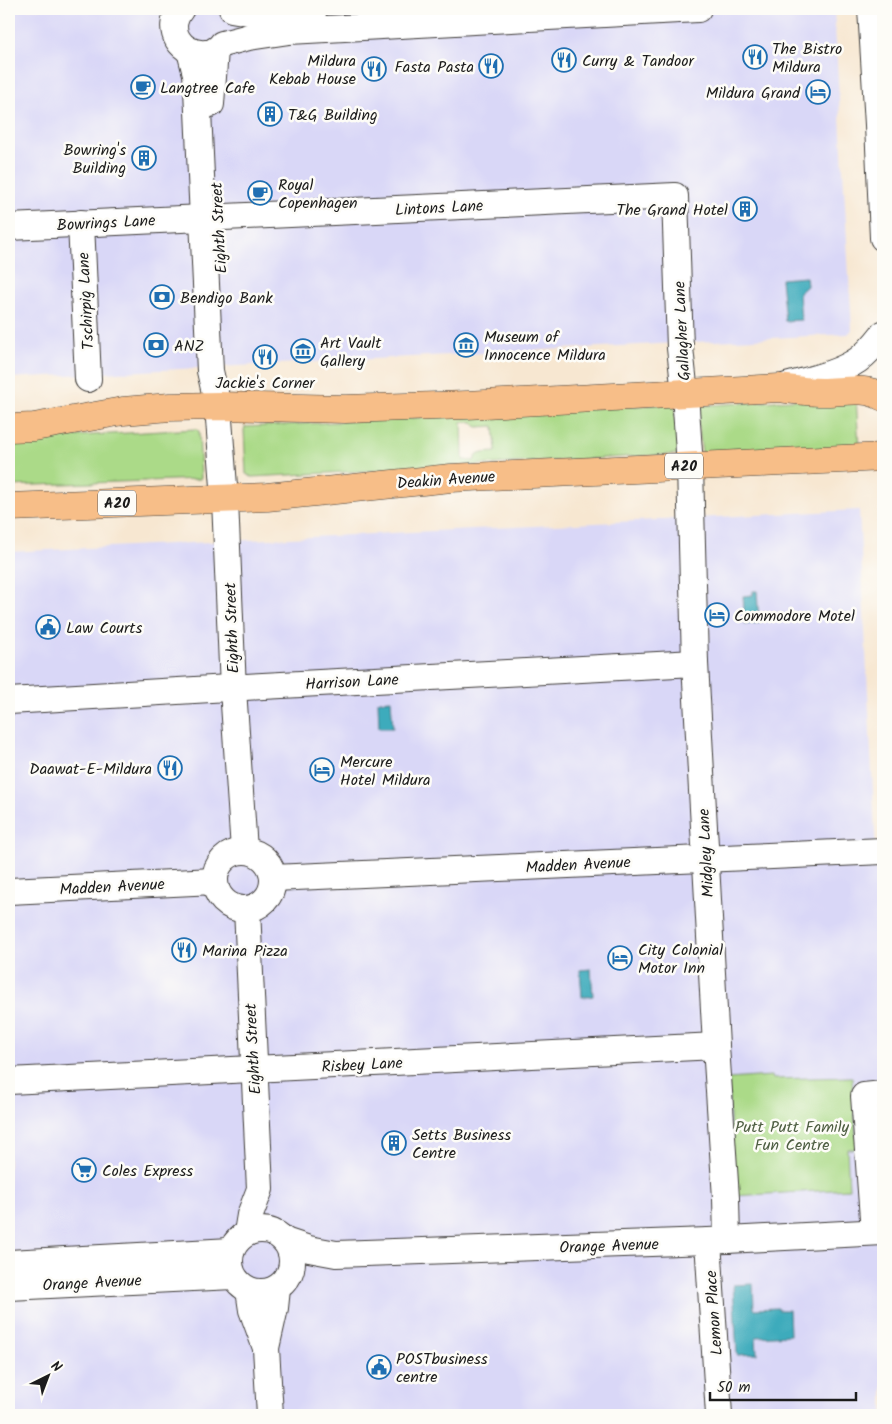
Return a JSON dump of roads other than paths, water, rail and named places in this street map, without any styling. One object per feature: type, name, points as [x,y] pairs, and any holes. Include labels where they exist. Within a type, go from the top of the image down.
[{"type":"highway","points":[[9,428],[34,426],[123,411],[218,406],[345,409],[476,405],[779,388],[815,392],[864,390],[873,392],[883,398]]},
{"type":"highway","name":"Deakin Avenue","points":[[9,507],[225,500],[451,478],[883,457]]},
{"type":"street","points":[[181,9],[175,18],[175,34],[183,47],[209,48],[249,37],[289,31],[668,9],[698,9]]},
{"type":"street","points":[[209,48],[226,37],[228,20],[222,9]]},
{"type":"street","points":[[232,9],[248,13],[266,14],[386,9]]},
{"type":"street","points":[[870,9],[878,116],[883,238]]},
{"type":"street","name":"Eighth Street","points":[[209,48],[196,82],[210,218],[210,371],[218,406],[225,500],[233,689],[244,850]]},
{"type":"street","name":"Lintons Lane","points":[[210,218],[675,196]]},
{"type":"street","name":"Gallagher Lane","points":[[675,196],[680,348],[690,466]]},
{"type":"street","name":"Bowrings Lane","points":[[9,226],[210,218]]},
{"type":"street","name":"Tschirpig Lane","points":[[82,223],[88,379]]},
{"type":"street","points":[[779,388],[814,379],[848,366],[866,353],[883,334]]},
{"type":"street","name":"Midgley Lane","points":[[690,466],[695,663],[726,1198],[718,1241]]},
{"type":"street","name":"Harrison Lane","points":[[9,702],[273,685],[695,663]]},
{"type":"street","points":[[244,850],[261,856],[267,862],[273,878],[272,887],[269,895],[263,902],[255,907],[237,909],[228,905],[216,890],[214,881],[215,871],[219,863],[226,856],[244,850]]},
{"type":"street","name":"Madden Avenue","points":[[273,878],[883,851]]},
{"type":"street","name":"Madden Avenue","points":[[9,891],[214,881]]},
{"type":"street","name":"Eighth Street","points":[[247,909],[260,1190],[250,1215],[240,1262],[252,1310],[266,1348]]},
{"type":"street","name":"Risbey Lane","points":[[9,1081],[716,1046]]},
{"type":"street","points":[[879,1232],[876,1153],[864,1096],[883,1094]]},
{"type":"street","name":"Eighth Street","points":[[260,1190],[273,1212],[280,1236]]},
{"type":"street","points":[[256,1230],[265,1230],[280,1236],[290,1248],[293,1257],[292,1266],[283,1282],[268,1292],[258,1293],[240,1262],[256,1230]]},
{"type":"street","name":"Orange Avenue","points":[[280,1236],[308,1249],[336,1254],[718,1241],[879,1232]]},
{"type":"street","name":"Lemon Place","points":[[718,1241],[719,1415]]},
{"type":"street","name":"Orange Avenue","points":[[283,1282],[336,1254]]},
{"type":"street","name":"Orange Avenue","points":[[15,1275],[240,1262]]},
{"type":"street","name":"Eighth Street","points":[[270,1415],[266,1348],[283,1282]]},
{"type":"water","points":[[806,277],[807,286],[799,293],[801,320],[785,321],[781,279]]},
{"type":"water","points":[[753,591],[757,591],[759,623],[745,624],[743,596],[753,595]]},
{"type":"water","points":[[391,700],[393,728],[379,728],[378,701]]},
{"type":"water","points":[[591,969],[593,996],[582,997],[580,970]]},
{"type":"water","points":[[753,1284],[754,1309],[778,1308],[778,1310],[789,1310],[790,1335],[756,1337],[757,1354],[737,1355],[733,1285]]},
{"type":"place","name":"The Bistro Mildura","points":[[755,57]]},
{"type":"place","name":"Curry & Tandoor","points":[[564,60]]},
{"type":"place","name":"Fasta Pasta","points":[[491,66]]},
{"type":"place","name":"Mildura Kebab House","points":[[374,69]]},
{"type":"place","name":"Langtree Cafe","points":[[143,87]]},
{"type":"place","name":"Mildura Grand","points":[[818,92]]},
{"type":"place","name":"T&G Building","points":[[270,114]]},
{"type":"place","name":"Bowring's Building","points":[[144,158]]},
{"type":"place","name":"Royal Copenhagen","points":[[260,193]]},
{"type":"place","name":"The Grand Hotel","points":[[745,209]]},
{"type":"place","name":"Bendigo Bank","points":[[162,297]]},
{"type":"place","name":"ANZ","points":[[156,345]]},
{"type":"place","name":"Museum of Innocence Mildura","points":[[466,345]]},
{"type":"place","name":"Art Vault Gallery","points":[[303,351]]},
{"type":"place","name":"Jackie's Corner","points":[[265,357]]},
{"type":"place","name":"Commodore Motel","points":[[717,615]]},
{"type":"place","name":"Law Courts","points":[[48,627]]},
{"type":"place","name":"Daawat-E-Mildura","points":[[170,768]]},
{"type":"place","name":"Mercure Hotel Mildura","points":[[322,770]]},
{"type":"place","name":"Marina Pizza","points":[[184,950]]},
{"type":"place","name":"City Colonial Motor Inn","points":[[620,958]]},
{"type":"place","name":"Setts Business Centre","points":[[394,1143]]},
{"type":"place","name":"Coles Express","points":[[84,1170]]},
{"type":"place","name":"POSTbusiness centre","points":[[379,1367]]},
{"type":"park label","name":"Putt Putt Family Fun Centre","points":[[792,1135]]}]
